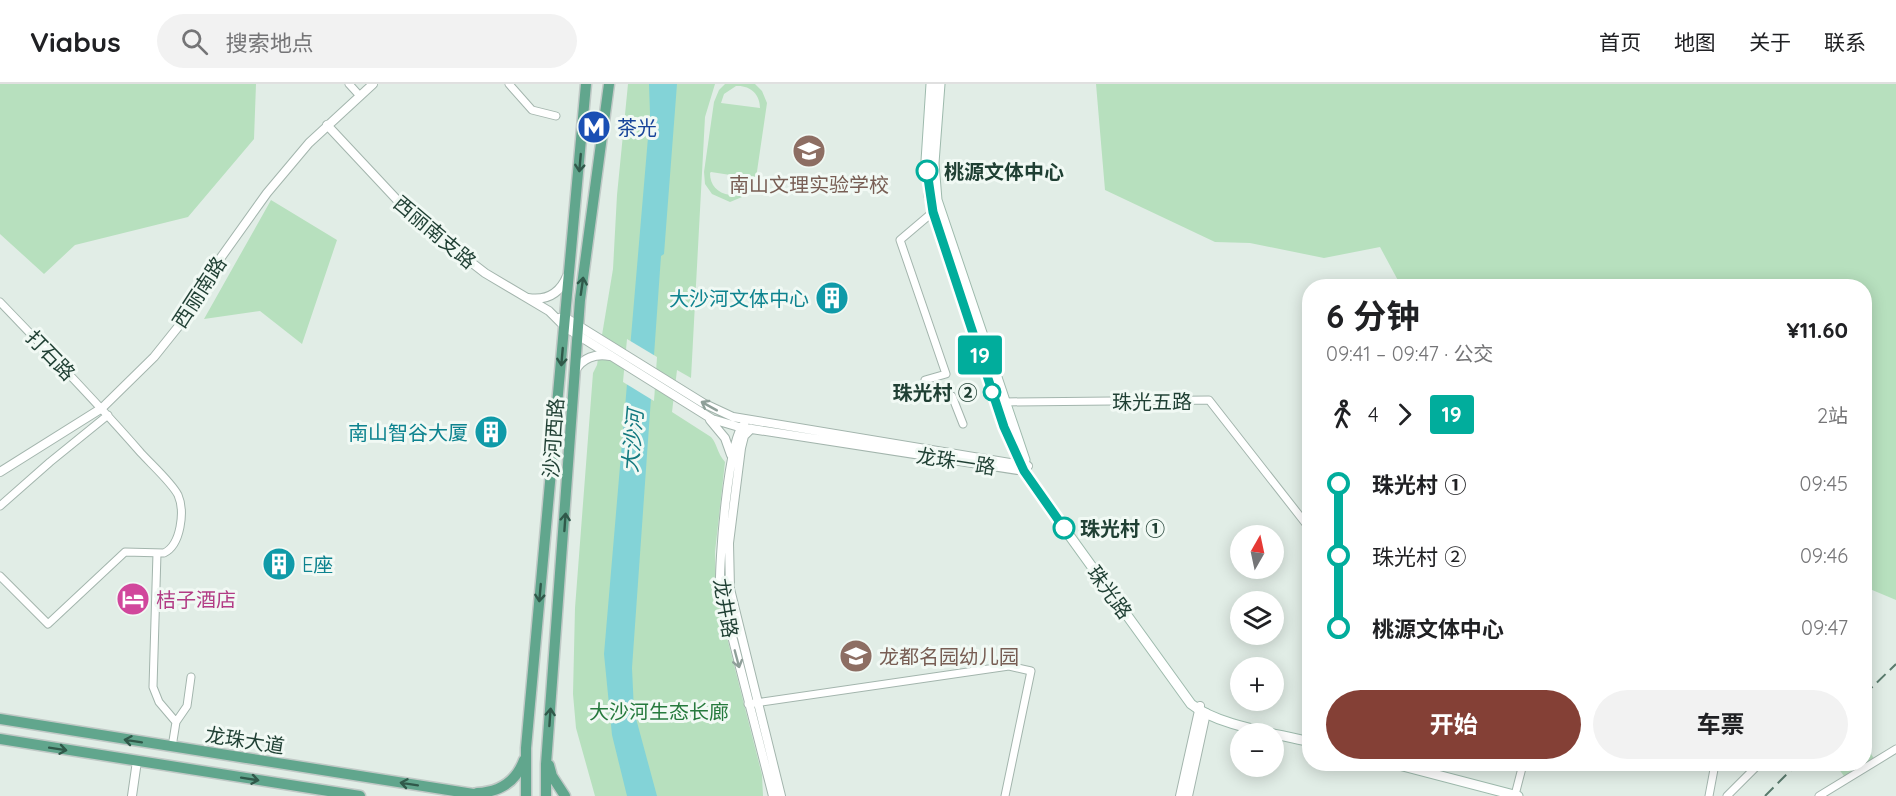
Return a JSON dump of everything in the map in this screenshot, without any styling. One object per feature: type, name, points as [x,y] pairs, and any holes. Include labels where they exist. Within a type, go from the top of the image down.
[{"type":"main road","name":"沙河西路","points":[[526,796],[526,748],[586,84]]},
{"type":"main road","name":"沙河西路","points":[[546,796],[547,753],[578,331],[609,84]]},
{"type":"main road","name":"珠光路","points":[[931,84],[926,161],[933,212],[1004,427],[1024,467],[1202,710]]},
{"type":"main road","name":"珠光路","points":[[940,84],[934,163],[937,200],[1024,467]]},
{"type":"main road","points":[[1202,710],[1302,739]]},
{"type":"main road","name":"龙珠大道","points":[[0,718],[486,796]]},
{"type":"main road","name":"龙珠大道","points":[[0,739],[360,796]]},
{"type":"main road","points":[[466,793],[491,792],[507,786],[520,769],[526,748]]},
{"type":"main road","points":[[547,753],[552,776],[565,796]]},
{"type":"main road","points":[[1422,771],[1517,796]]},
{"type":"street","points":[[349,84],[360,96]]},
{"type":"street","name":"西丽南路","points":[[0,472],[102,408],[154,357],[186,317],[212,270],[267,193],[327,125],[373,84]]},
{"type":"street","points":[[509,84],[532,110],[556,116]]},
{"type":"street","name":"西丽南支路","points":[[327,125],[414,218],[485,273],[563,321]]},
{"type":"street","points":[[933,212],[900,240],[946,374],[925,380],[929,393],[952,396],[963,424]]},
{"type":"street","points":[[524,297],[540,299],[553,294],[564,284],[571,267]]},
{"type":"street","name":"打石路","points":[[0,302],[102,408],[178,496],[178,537],[169,551],[157,553]]},
{"type":"street","name":"龙珠一路","points":[[563,321],[706,416],[740,428],[750,425]]},
{"type":"street","name":"龙珠一路","points":[[578,331],[710,407],[750,425],[1024,467]]},
{"type":"street","points":[[575,372],[580,364],[592,357],[614,357]]},
{"type":"street","name":"珠光五路","points":[[1004,402],[1209,400],[1302,519]]},
{"type":"street","points":[[0,506],[108,415]]},
{"type":"street","points":[[706,416],[726,441],[732,461]]},
{"type":"street","name":"龙井路","points":[[750,425],[741,448],[729,543],[729,572],[733,606],[773,796]]},
{"type":"street","name":"龙井路","points":[[740,428],[736,436],[732,461],[720,555],[720,590],[781,796]]},
{"type":"street","points":[[0,576],[48,624],[125,552],[157,553],[153,687],[159,702],[176,722]]},
{"type":"street","points":[[753,703],[1009,666],[1031,671],[1005,796]]},
{"type":"street","points":[[172,747],[176,722],[187,706],[191,677]]},
{"type":"street","points":[[1180,796],[1202,710]]},
{"type":"street","points":[[1188,796],[1202,710]]},
{"type":"street","points":[[1872,764],[1896,749]]},
{"type":"street","points":[[132,796],[137,762]]},
{"type":"street","points":[[1517,796],[1522,771]]},
{"type":"street","points":[[1709,796],[1714,771]]},
{"type":"street","points":[[1727,796],[1752,771]]},
{"type":"street","points":[[1820,796],[1860,771]]},
{"type":"green space","points":[[0,84],[256,84],[254,139],[188,217],[75,245],[44,274],[0,234]]},
{"type":"green space","name":"大沙河生态长廊","points":[[628,84],[715,84],[705,117],[691,378],[677,370],[672,412],[711,437],[725,462],[715,552],[716,594],[762,775],[763,796],[595,796],[576,728],[573,694],[575,608],[593,373],[597,365],[613,269],[617,195]]},
{"type":"green space","points":[[725,84],[755,84],[762,91],[767,103],[755,185],[747,195],[730,202],[712,194],[705,184],[704,172],[714,102],[719,90]],"holes":[[[736,86],[746,87],[753,91],[760,103],[760,108],[721,103],[724,94]],[[711,172],[750,178],[743,190],[730,195],[715,188]]]},
{"type":"green space","points":[[1096,84],[1896,84],[1896,600],[1872,590],[1872,279],[1397,279],[1380,247],[1324,258],[1250,243],[1215,242],[1105,190]]},
{"type":"green space","points":[[271,200],[337,240],[302,344],[260,311],[204,319]]},
{"type":"green space","points":[[1840,771],[1860,771],[1847,780]]},
{"type":"water","name":"大沙河","points":[[649,84],[677,84],[664,254],[661,256],[632,668],[634,711],[657,796],[627,796],[612,735],[604,654],[650,114]]},
{"type":"pier","points":[[627,339],[657,357],[654,401],[623,382]]},
{"type":"railway","points":[[1872,687],[1896,664]]},
{"type":"railway","points":[[1765,796],[1790,771]]},
{"type":"bus line","name":"19","points":[[927,171],[933,212],[1004,427],[1024,471],[1064,528]]},
{"type":"place","name":"茶光","points":[[594,127]]},
{"type":"place","name":"南山文理实验学校","points":[[809,151]]},
{"type":"place","name":"桃源文体中心","points":[[927,171]]},
{"type":"place","name":"大沙河文体中心","points":[[832,298]]},
{"type":"place","name":"珠光村 ②","points":[[992,392]]},
{"type":"place","name":"南山智谷大厦","points":[[491,432]]},
{"type":"place","name":"珠光村 ①","points":[[1064,528]]},
{"type":"place","name":"E座","points":[[279,564]]},
{"type":"place","name":"桔子酒店","points":[[133,599]]},
{"type":"place","name":"龙都名园幼儿园","points":[[856,656]]}]
